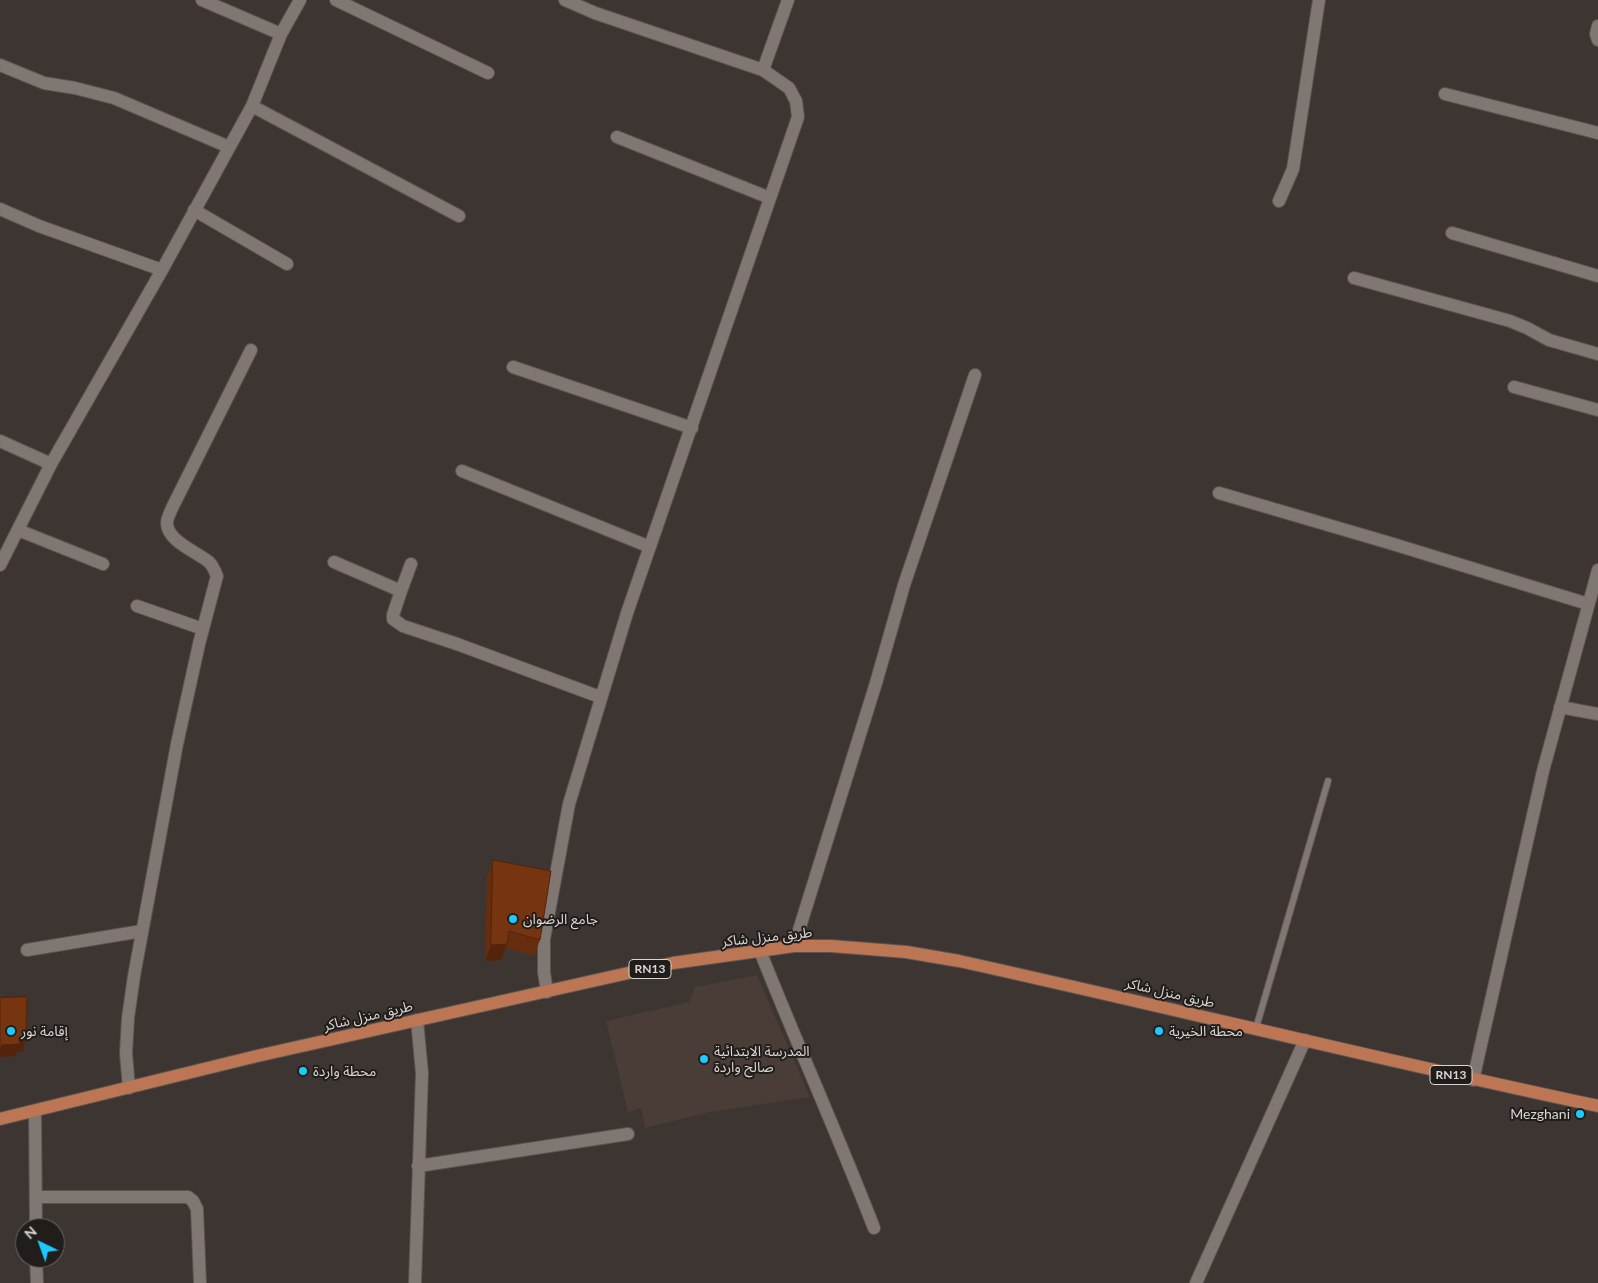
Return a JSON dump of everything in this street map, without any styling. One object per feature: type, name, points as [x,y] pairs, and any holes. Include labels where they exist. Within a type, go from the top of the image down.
[{"type":"main road","name":"طريق منزل شاكر","points":[[0,1119],[257,1056],[673,964],[794,946],[831,946],[906,952],[959,961],[1256,1028],[1473,1080],[1598,1106]]},
{"type":"street","points":[[202,0],[282,34]]},
{"type":"street","points":[[0,565],[51,464],[162,270],[252,106],[282,34],[300,0]]},
{"type":"street","points":[[336,0],[488,73]]},
{"type":"street","points":[[547,992],[544,972],[544,939],[569,804],[600,697],[650,547],[798,117],[796,101],[789,88],[763,70],[595,13],[565,0]]},
{"type":"street","points":[[763,70],[788,0]]},
{"type":"street","points":[[1279,201],[1293,169],[1319,0]]},
{"type":"street","points":[[1598,26],[1596,34],[1598,40]]},
{"type":"street","points":[[0,65],[44,83],[75,88],[114,98],[229,147]]},
{"type":"street","points":[[1446,94],[1598,133]]},
{"type":"street","points":[[252,106],[459,216]]},
{"type":"street","points":[[617,136],[770,198]]},
{"type":"street","points":[[0,209],[39,226],[162,270]]},
{"type":"street","points":[[194,210],[288,264]]},
{"type":"street","points":[[1452,232],[1598,276]]},
{"type":"street","points":[[1354,278],[1510,321],[1549,340],[1598,354]]},
{"type":"street","points":[[129,1088],[126,1053],[128,1018],[134,976],[177,744],[217,576],[214,567],[174,539],[168,531],[166,522],[251,350]]},
{"type":"street","points":[[513,367],[692,428]]},
{"type":"street","points":[[794,946],[876,684],[904,585],[975,375]]},
{"type":"street","points":[[1514,387],[1598,410]]},
{"type":"street","points":[[0,441],[51,464]]},
{"type":"street","points":[[462,471],[650,547]]},
{"type":"street","points":[[1219,493],[1588,604]]},
{"type":"street","points":[[18,530],[103,564]]},
{"type":"street","points":[[334,562],[400,591]]},
{"type":"street","points":[[411,564],[400,591],[393,619],[403,626],[600,697]]},
{"type":"street","points":[[1473,1080],[1543,771],[1598,573]]},
{"type":"street","points":[[137,606],[203,629]]},
{"type":"street","points":[[1560,707],[1598,714]]},
{"type":"street","points":[[27,950],[142,931]]},
{"type":"street","points":[[760,951],[792,1031],[845,1153],[874,1228]]},
{"type":"street","points":[[416,1283],[422,1073],[417,1020]]},
{"type":"street","points":[[1199,1282],[1305,1040]]},
{"type":"street","points":[[34,1111],[36,1218]]},
{"type":"street","points":[[418,1166],[628,1134]]},
{"type":"street","points":[[36,1197],[188,1197],[193,1201],[197,1209],[200,1283]]},
{"type":"street","points":[[36,1268],[36,1283]]},
{"type":"lane","points":[[1256,1028],[1328,781]]},
{"type":"shaded area","name":"المدرسة الابتدائية صالح واردة","points":[[757,975],[810,1097],[710,1112],[645,1128],[641,1108],[628,1112],[606,1021],[689,1002],[695,987]]},
{"type":"building","points":[[493,860],[551,871],[540,940],[509,931],[507,944],[491,945]]},
{"type":"building","name":"إقامة نور","points":[[27,997],[26,1039],[19,1039],[20,1044],[2,1045],[0,1049],[0,998]]},
{"type":"place","name":"جامع الرضوان","points":[[513,919]]},
{"type":"place","name":"إقامة نور","points":[[11,1031]]},
{"type":"place","name":"محطة الخيرية","points":[[1159,1031]]},
{"type":"place","name":"المدرسة الابتدائية صالح واردة","points":[[704,1059]]},
{"type":"place","name":"محطة واردة","points":[[303,1071]]},
{"type":"place","name":"Mezghani","points":[[1580,1114]]}]
